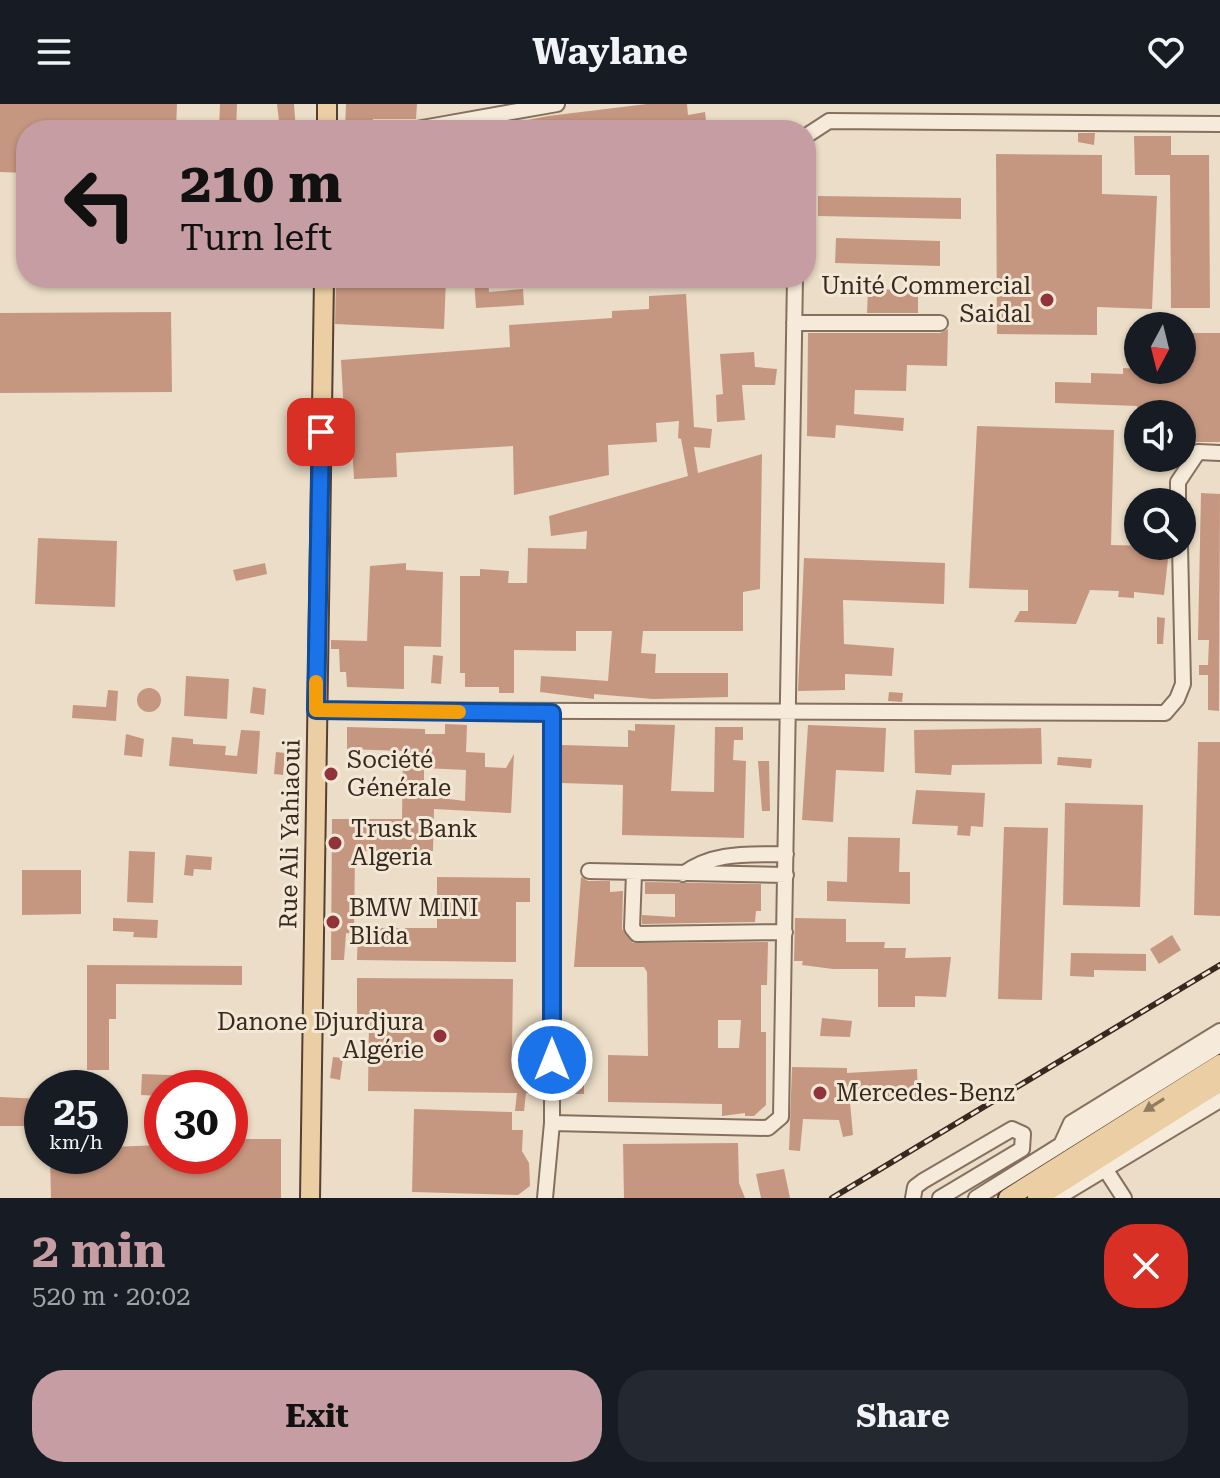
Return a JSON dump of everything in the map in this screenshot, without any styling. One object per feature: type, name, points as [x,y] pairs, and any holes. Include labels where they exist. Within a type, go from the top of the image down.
[{"type":"main road","name":"Rue Ali Yahiaoui","points":[[310,1198],[324,288]]},
{"type":"main road","points":[[1037,1198],[1220,1064]]},
{"type":"main road","points":[[1008,1198],[1097,1157],[1220,1082]]},
{"type":"street","points":[[467,120],[557,104]]},
{"type":"street","points":[[816,129],[829,121],[1220,124]]},
{"type":"street","points":[[552,1123],[768,1128],[777,1123],[783,1104],[795,288]]},
{"type":"street","points":[[794,323],[940,323]]},
{"type":"street","points":[[1178,488],[1178,482],[1198,452],[1220,453]]},
{"type":"street","points":[[316,710],[1165,713],[1177,699],[1183,684],[1180,560]]},
{"type":"street","points":[[545,1198],[552,1123],[552,713]]},
{"type":"street","points":[[683,874],[701,861],[717,856],[786,854]]},
{"type":"street","points":[[589,871],[786,875]]},
{"type":"street","points":[[634,873],[632,928],[637,934],[785,932]]},
{"type":"street","points":[[1060,1145],[1071,1123],[1220,1031]]},
{"type":"street","points":[[976,1198],[1220,1045]]},
{"type":"street","points":[[1057,1198],[1075,1193],[1097,1157],[1220,1100]]},
{"type":"street","points":[[913,1198],[915,1187],[923,1181],[1012,1129],[1023,1134],[1022,1149]]},
{"type":"street","points":[[1022,1149],[1040,1157]]},
{"type":"street","points":[[940,1198],[1022,1149]]},
{"type":"street","points":[[1097,1157],[1124,1198]]},
{"type":"street","points":[[965,1198],[972,1179]]},
{"type":"building","points":[[0,104],[177,104],[176,120],[16,120],[16,173],[0,172]]},
{"type":"building","points":[[220,104],[237,104],[236,120],[219,120]]},
{"type":"building","points":[[277,104],[294,104],[295,120],[279,120]]},
{"type":"building","points":[[346,104],[417,104],[416,119],[345,120]]},
{"type":"building","points":[[647,104],[687,104],[688,115],[705,112],[706,120],[528,120]]},
{"type":"building","points":[[1078,133],[1095,133],[1094,145],[1078,142]]},
{"type":"building","points":[[1134,136],[1171,136],[1171,155],[1209,155],[1210,308],[1171,308],[1170,175],[1135,175]]},
{"type":"building","points":[[996,154],[1102,155],[1102,194],[1157,196],[1152,309],[1097,307],[1097,335],[997,334]]},
{"type":"building","points":[[818,196],[961,198],[961,219],[818,216]]},
{"type":"building","points":[[836,238],[940,241],[940,266],[835,263]]},
{"type":"building","points":[[336,288],[446,288],[444,329],[335,324]]},
{"type":"building","points":[[475,288],[489,288],[489,292],[523,289],[524,305],[476,308]]},
{"type":"building","points":[[868,289],[918,290],[918,313],[867,313]]},
{"type":"building","points":[[686,294],[694,427],[712,429],[710,448],[694,447],[698,473],[762,454],[760,589],[743,592],[743,631],[643,631],[641,653],[656,654],[655,673],[728,673],[728,697],[653,699],[594,694],[594,699],[540,692],[541,676],[608,681],[612,631],[576,631],[576,651],[514,650],[514,693],[499,693],[499,687],[465,687],[465,673],[460,673],[460,576],[480,576],[480,569],[509,571],[508,583],[527,583],[528,548],[586,549],[587,531],[551,536],[549,516],[688,476],[681,439],[678,438],[679,421],[656,423],[657,442],[608,445],[609,475],[514,495],[513,446],[396,453],[397,477],[354,479],[351,432],[345,432],[341,360],[510,347],[509,325],[612,318],[612,311],[649,309],[649,296]]},
{"type":"building","points":[[171,312],[172,392],[0,393],[0,313]]},
{"type":"building","points":[[948,329],[947,366],[907,365],[906,391],[855,390],[854,414],[904,418],[903,431],[836,425],[835,438],[807,436],[808,333],[940,333]]},
{"type":"building","points":[[1196,333],[1220,333],[1220,442],[1196,442],[1196,400],[1124,400],[1124,406],[1055,403],[1055,382],[1091,383],[1091,373],[1123,374],[1123,368],[1124,384],[1196,384]]},
{"type":"building","points":[[754,352],[755,367],[777,369],[775,385],[742,385],[745,420],[717,422],[716,395],[723,394],[720,354]]},
{"type":"building","points":[[977,426],[1114,430],[1111,545],[1124,545],[1124,560],[1168,560],[1164,595],[1134,592],[1134,598],[1118,597],[1119,591],[1090,590],[1076,624],[1014,622],[1020,611],[1028,611],[1028,590],[969,588]]},
{"type":"building","points":[[1201,493],[1220,494],[1219,711],[1208,710],[1208,675],[1199,675],[1199,665],[1208,665],[1209,640],[1198,640]]},
{"type":"building","points":[[38,538],[117,541],[115,607],[35,604]]},
{"type":"building","points":[[804,558],[945,563],[944,604],[843,600],[844,644],[894,648],[892,676],[845,674],[845,690],[798,691]]},
{"type":"building","points":[[265,563],[267,574],[236,581],[233,570]]},
{"type":"building","points":[[406,563],[406,570],[443,572],[441,647],[404,646],[404,689],[347,687],[346,672],[340,672],[339,649],[331,649],[331,640],[367,641],[370,566]]},
{"type":"building","points":[[1157,617],[1165,618],[1163,644],[1157,644]]},
{"type":"building","points":[[433,655],[443,656],[441,684],[431,683]]},
{"type":"building","points":[[186,676],[229,679],[227,719],[184,716]]},
{"type":"building","points":[[253,687],[266,689],[264,715],[250,713]]},
{"type":"building","points":[[149,688],[160,695],[161,700],[154,711],[149,712],[138,705],[137,700],[144,689]]},
{"type":"building","points":[[108,690],[118,691],[116,721],[72,718],[73,705],[106,707]]},
{"type":"building","points":[[889,692],[903,693],[902,702],[888,701]]},
{"type":"building","points":[[445,724],[467,725],[466,752],[485,753],[485,767],[506,768],[514,754],[511,813],[434,809],[433,851],[355,851],[354,934],[346,933],[344,960],[331,960],[332,819],[402,819],[403,751],[347,749],[347,727],[425,729],[425,734],[445,734]],"holes":[[[424,768],[466,770],[465,801],[424,796]]]},
{"type":"building","points":[[635,724],[675,725],[671,791],[714,792],[715,727],[743,727],[743,740],[734,740],[733,760],[746,761],[744,838],[622,835],[623,785],[562,783],[562,745],[628,747],[628,730],[635,731]]},
{"type":"building","points":[[808,725],[886,728],[884,772],[836,770],[833,822],[802,820]]},
{"type":"building","points":[[1041,728],[1042,764],[952,765],[951,775],[915,773],[914,730]]},
{"type":"building","points":[[241,730],[260,731],[257,774],[169,766],[172,737],[193,739],[193,744],[226,746],[225,755],[237,756]]},
{"type":"building","points":[[126,734],[144,739],[142,757],[124,755]]},
{"type":"building","points":[[1198,742],[1220,742],[1220,916],[1194,915]]},
{"type":"building","points":[[276,752],[285,753],[283,775],[274,774]]},
{"type":"building","points":[[1058,757],[1092,759],[1091,768],[1057,765]]},
{"type":"building","points":[[758,761],[769,761],[770,811],[762,811]]},
{"type":"building","points":[[916,790],[985,793],[983,827],[971,826],[970,836],[957,835],[958,826],[912,824]]},
{"type":"building","points":[[1065,803],[1143,805],[1140,907],[1063,905]]},
{"type":"building","points":[[1004,827],[1048,828],[1042,1000],[998,999]]},
{"type":"building","points":[[848,837],[900,838],[899,872],[910,872],[910,904],[827,901],[827,881],[847,882]]},
{"type":"building","points":[[129,851],[155,852],[153,903],[127,902]]},
{"type":"building","points":[[186,855],[212,857],[211,870],[194,869],[193,876],[184,875]]},
{"type":"building","points":[[22,870],[81,870],[81,914],[22,915]]},
{"type":"building","points":[[437,877],[530,878],[530,902],[516,902],[516,962],[357,960],[358,928],[437,928]]},
{"type":"building","points":[[581,877],[588,881],[610,881],[610,892],[623,891],[622,929],[633,943],[768,942],[767,985],[761,985],[761,1032],[766,1032],[766,1105],[754,1116],[745,1116],[745,1113],[722,1116],[722,1104],[608,1102],[608,1055],[648,1056],[647,972],[644,967],[574,967]],"holes":[[[718,1020],[741,1020],[739,1048],[718,1048]]]},
{"type":"building","points":[[645,882],[761,884],[761,911],[756,911],[755,922],[642,924],[642,915],[675,917],[675,894],[645,894]]},
{"type":"building","points":[[113,918],[158,920],[157,938],[133,937],[134,932],[113,931]]},
{"type":"building","points":[[795,918],[846,919],[846,942],[885,942],[884,948],[906,948],[905,958],[951,957],[946,997],[915,996],[915,1007],[878,1007],[878,969],[833,969],[794,961]]},
{"type":"building","points":[[1172,935],[1181,950],[1159,964],[1150,949]]},
{"type":"building","points":[[1071,953],[1146,954],[1146,971],[1094,970],[1094,977],[1070,976]]},
{"type":"building","points":[[87,965],[242,966],[242,985],[116,984],[116,1019],[109,1019],[109,1070],[87,1070]]},
{"type":"building","name":"Danone Djurdjura Algérie","points":[[357,978],[513,979],[512,1051],[530,1051],[529,1093],[526,1093],[524,1111],[515,1111],[517,1093],[368,1091],[369,1021],[357,1016]]},
{"type":"building","points":[[822,1018],[852,1021],[850,1037],[820,1036]]},
{"type":"building","points":[[562,1046],[584,1046],[584,1094],[562,1094]]},
{"type":"building","points":[[333,1057],[343,1058],[340,1080],[330,1078]]},
{"type":"building","points":[[792,1067],[847,1068],[847,1073],[917,1069],[918,1100],[850,1103],[853,1135],[843,1137],[839,1120],[803,1119],[800,1151],[789,1150]]},
{"type":"building","points":[[142,1074],[144,1074],[144,1095],[141,1095]]},
{"type":"building","points":[[0,1097],[24,1098],[24,1126],[0,1126]]},
{"type":"building","points":[[414,1109],[512,1112],[512,1130],[523,1130],[522,1151],[529,1163],[530,1186],[518,1195],[412,1192]]},
{"type":"building","points":[[248,1139],[281,1139],[281,1198],[51,1198],[50,1174],[128,1174],[128,1146],[144,1146],[144,1174],[248,1174]]},
{"type":"building","points":[[738,1143],[739,1183],[745,1198],[624,1198],[623,1144]]},
{"type":"building","points":[[784,1169],[790,1198],[761,1198],[756,1174]]},
{"type":"railway","points":[[832,1198],[1220,965]]},
{"type":"slow traffic","points":[[316,682],[316,710],[459,712]]},
{"type":"place","name":"Unité Commercial Saidal","points":[[1047,300]]},
{"type":"place","name":"Société Générale","points":[[331,774]]},
{"type":"place","name":"Trust Bank Algeria","points":[[335,843]]},
{"type":"place","name":"BMW MINI Blida","points":[[333,922]]},
{"type":"place","name":"Danone Djurdjura Algérie","points":[[440,1036]]},
{"type":"place","name":"Mercedes-Benz","points":[[820,1093]]},
{"type":"route","points":[[321,432],[316,710],[552,713],[552,1060]]}]
